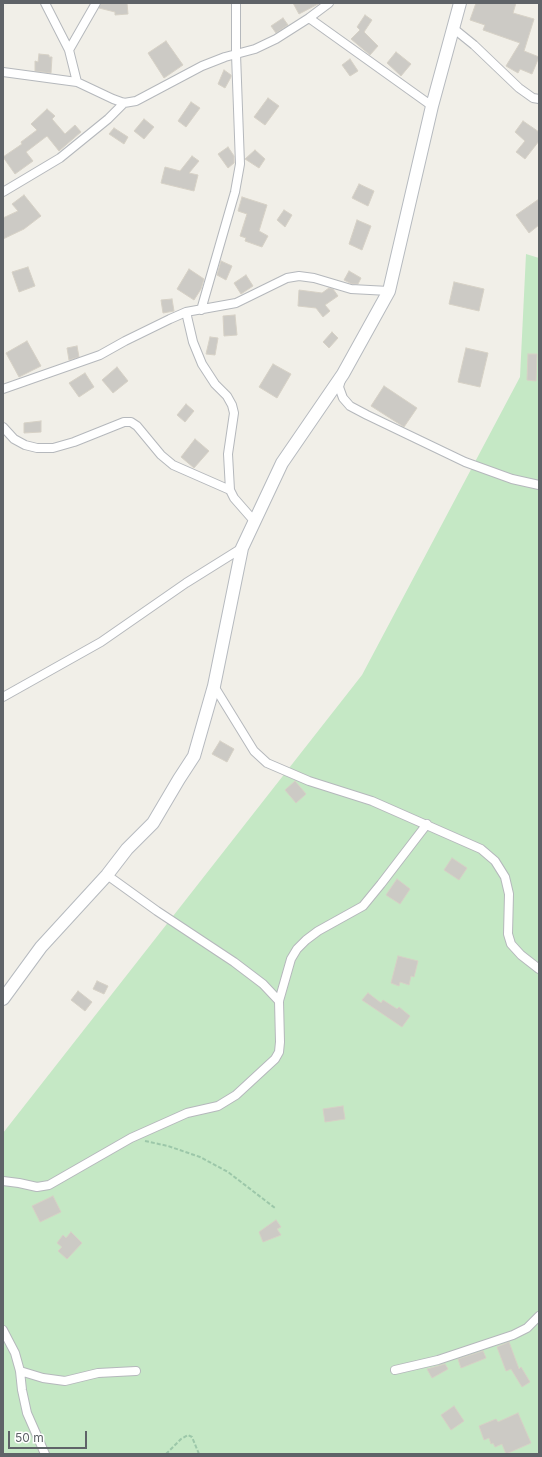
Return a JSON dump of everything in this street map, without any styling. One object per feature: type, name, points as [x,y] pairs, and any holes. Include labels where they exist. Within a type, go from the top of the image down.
[{"type":"street","points":[[45,3],[69,50],[77,82]]},
{"type":"street","points":[[69,50],[96,3]]},
{"type":"street","points":[[201,310],[235,192],[240,164],[236,54],[236,3]]},
{"type":"street","points":[[3,72],[77,82],[124,103],[136,101],[202,66],[255,49],[276,39],[329,3]]},
{"type":"street","points":[[3,999],[41,947],[107,875],[127,849],[153,823],[194,756],[214,686],[242,548],[282,463],[343,374],[389,292],[432,106],[460,3]]},
{"type":"street","points":[[309,18],[432,106]]},
{"type":"street","points":[[453,28],[474,44],[519,88],[533,98],[539,99]]},
{"type":"street","points":[[3,192],[60,158],[108,120],[124,103]]},
{"type":"street","points":[[3,389],[100,356],[147,330],[186,312],[236,303],[287,278],[298,276],[314,278],[351,289],[389,292]]},
{"type":"street","points":[[186,312],[193,342],[202,364],[215,384],[227,396],[232,405],[234,413],[228,454],[230,490],[234,498],[255,522]]},
{"type":"street","points":[[343,374],[339,387],[343,398],[350,406],[465,462],[512,479],[539,485]]},
{"type":"street","points":[[3,427],[14,439],[25,445],[37,448],[53,448],[74,442],[124,422],[131,422],[137,426],[161,455],[173,465],[230,490]]},
{"type":"street","points":[[3,697],[102,642],[186,584],[242,548]]},
{"type":"street","points":[[214,686],[254,752],[267,763],[309,781],[372,801],[427,824],[481,849],[495,861],[505,877],[509,894],[508,934],[511,944],[521,955],[539,969]]},
{"type":"street","points":[[3,1181],[37,1187],[49,1185],[131,1138],[188,1113],[204,1110],[227,1102],[275,1060],[279,1052],[279,1001],[291,959],[297,949],[318,931],[363,906],[427,824]]},
{"type":"street","points":[[107,875],[157,911],[234,962],[262,984],[279,1001]]},
{"type":"street","points":[[395,1370],[444,1358],[513,1335],[527,1328],[539,1316]]},
{"type":"street","points":[[3,1330],[15,1353],[20,1370],[22,1390],[28,1413],[45,1454]]},
{"type":"street","points":[[20,1370],[43,1378],[65,1381],[98,1373],[136,1371]]},
{"type":"path","points":[[131,1138],[168,1146],[200,1157],[228,1172],[275,1208]]},
{"type":"path","points":[[166,1454],[181,1439],[188,1435],[192,1437],[200,1454]]},
{"type":"green space","points":[[526,254],[539,258],[539,1454],[3,1454],[3,1133],[362,675],[520,377]]},
{"type":"building","points":[[127,3],[128,14],[115,15],[115,12],[99,8],[101,4]]},
{"type":"building","points":[[293,3],[320,3],[299,14]]},
{"type":"building","points":[[476,3],[516,3],[513,13],[534,19],[524,51],[539,57],[532,74],[520,69],[518,73],[506,66],[520,43],[483,30],[485,25],[470,20]]},
{"type":"building","points":[[365,15],[372,20],[364,32],[378,46],[370,55],[351,39],[360,30],[357,27]]},
{"type":"building","points":[[283,18],[288,25],[276,33],[271,26]]},
{"type":"building","points":[[166,41],[183,65],[164,78],[148,53]]},
{"type":"building","points":[[396,52],[411,64],[401,76],[387,63]]},
{"type":"building","points":[[39,54],[49,55],[49,57],[52,57],[51,73],[35,71],[35,61],[38,62]]},
{"type":"building","points":[[350,59],[358,71],[350,76],[342,65]]},
{"type":"building","points":[[224,70],[231,75],[225,88],[218,84]]},
{"type":"building","points":[[268,98],[279,106],[265,125],[254,117]]},
{"type":"building","points":[[191,102],[200,108],[186,127],[178,121]]},
{"type":"building","points":[[47,109],[55,116],[52,119],[65,134],[75,125],[81,132],[59,151],[47,136],[26,152],[33,161],[15,174],[3,157],[22,144],[21,142],[37,130],[31,124]]},
{"type":"building","points":[[144,119],[154,127],[144,139],[134,131]]},
{"type":"building","points":[[523,121],[539,132],[539,141],[525,159],[516,152],[525,141],[515,132]]},
{"type":"building","points":[[114,128],[128,137],[124,144],[109,134]]},
{"type":"building","points":[[228,147],[234,156],[234,163],[228,168],[218,154]]},
{"type":"building","points":[[255,150],[265,159],[259,168],[245,159]]},
{"type":"building","points":[[192,156],[199,161],[189,173],[198,175],[194,191],[161,183],[165,167],[180,171]]},
{"type":"building","points":[[359,184],[374,191],[368,206],[352,198]]},
{"type":"building","points":[[24,195],[41,216],[24,229],[3,239],[3,218],[18,211],[12,204]]},
{"type":"building","points":[[242,197],[267,205],[259,231],[268,236],[262,247],[245,241],[246,238],[240,236],[247,214],[238,211]]},
{"type":"building","points":[[539,199],[539,225],[529,233],[516,215]]},
{"type":"building","points":[[284,210],[292,215],[285,227],[277,220]]},
{"type":"building","points":[[357,220],[371,226],[362,250],[349,244]]},
{"type":"building","points":[[221,261],[232,266],[226,280],[217,275]]},
{"type":"building","points":[[28,267],[35,286],[19,292],[12,272]]},
{"type":"building","points":[[189,269],[204,279],[201,289],[194,300],[177,289]]},
{"type":"building","points":[[349,271],[361,278],[358,284],[352,284],[344,280]]},
{"type":"building","points":[[246,275],[253,286],[241,294],[234,283]]},
{"type":"building","points":[[454,282],[484,289],[479,311],[449,304]]},
{"type":"building","points":[[329,288],[333,289],[338,296],[325,305],[330,311],[323,317],[316,308],[298,306],[299,290],[322,293]]},
{"type":"building","points":[[172,299],[174,311],[163,313],[161,300]]},
{"type":"building","points":[[235,315],[237,335],[224,336],[223,316]]},
{"type":"building","points":[[332,332],[338,338],[329,348],[323,342]]},
{"type":"building","points":[[210,337],[218,338],[215,355],[206,354]]},
{"type":"building","points":[[27,341],[41,366],[19,377],[6,353]]},
{"type":"building","points":[[77,346],[79,357],[69,360],[67,348]]},
{"type":"building","points":[[466,348],[488,353],[480,387],[458,382]]},
{"type":"building","points":[[528,354],[537,354],[536,381],[527,380]]},
{"type":"building","points":[[273,364],[291,374],[277,398],[259,387]]},
{"type":"building","points":[[117,367],[128,381],[113,393],[102,380]]},
{"type":"building","points":[[85,373],[94,387],[79,397],[69,383]]},
{"type":"building","points":[[384,386],[417,408],[404,427],[371,406]]},
{"type":"building","points":[[186,404],[194,411],[185,422],[177,415]]},
{"type":"building","points":[[41,421],[41,432],[24,433],[24,423]]},
{"type":"building","points":[[195,439],[209,451],[194,468],[181,457]]},
{"type":"building","points":[[220,741],[234,749],[227,762],[212,754]]},
{"type":"building","points":[[295,781],[306,794],[296,803],[285,790]]},
{"type":"building","points":[[452,858],[467,868],[459,880],[444,870]]},
{"type":"building","points":[[397,879],[410,889],[400,904],[386,895]]},
{"type":"building","points":[[398,956],[418,961],[414,977],[411,976],[409,985],[400,982],[399,986],[391,983]]},
{"type":"building","points":[[97,981],[108,986],[104,994],[93,989]]},
{"type":"building","points":[[78,991],[92,1002],[85,1011],[71,1000]]},
{"type":"building","points":[[368,993],[381,1003],[383,1000],[397,1009],[399,1007],[410,1016],[402,1027],[362,1000]]},
{"type":"building","points":[[343,1106],[345,1119],[325,1122],[323,1109]]},
{"type":"building","points":[[53,1196],[61,1212],[40,1222],[32,1206]]},
{"type":"building","points":[[276,1220],[281,1227],[277,1229],[281,1235],[263,1242],[259,1232]]},
{"type":"building","points":[[71,1232],[82,1243],[67,1259],[58,1251],[62,1247],[57,1243],[63,1235],[66,1238]]},
{"type":"building","points":[[509,1342],[519,1369],[521,1367],[530,1382],[522,1387],[511,1369],[506,1371],[497,1347]]},
{"type":"building","points":[[483,1351],[486,1358],[461,1368],[458,1359]]},
{"type":"building","points":[[445,1364],[448,1369],[432,1378],[427,1369]]},
{"type":"building","points":[[454,1406],[464,1421],[451,1430],[441,1415]]},
{"type":"building","points":[[518,1413],[531,1443],[506,1454],[502,1444],[495,1447],[493,1443],[491,1444],[489,1438],[484,1440],[479,1426],[496,1419],[498,1422]]}]
